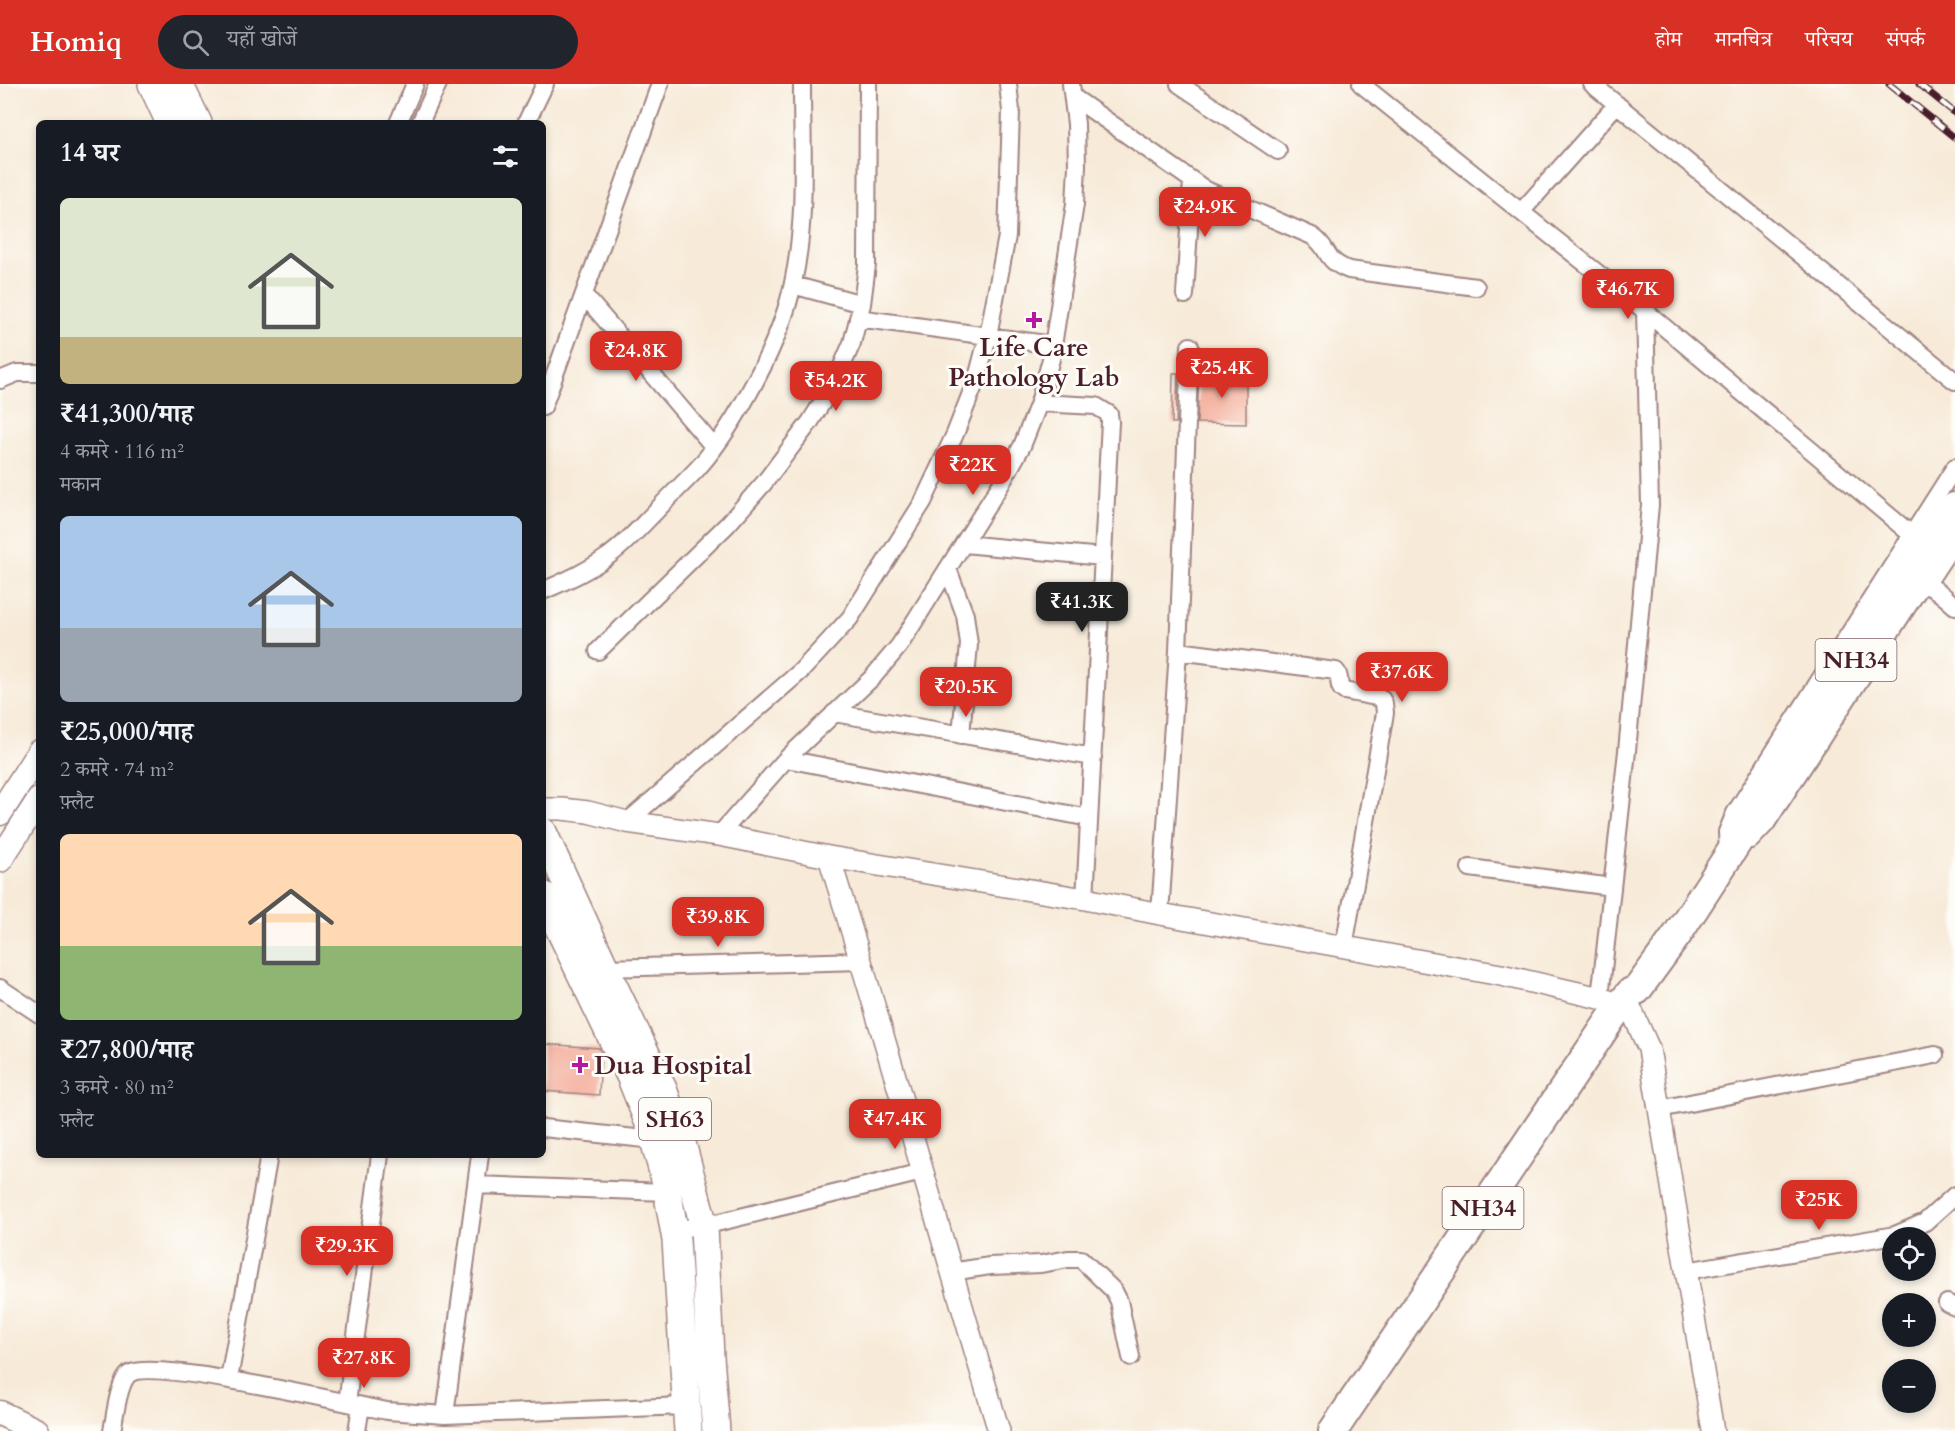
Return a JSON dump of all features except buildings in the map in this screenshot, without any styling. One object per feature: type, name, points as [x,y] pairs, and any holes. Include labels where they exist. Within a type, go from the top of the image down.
[{"type":"highway","name":"NH34","points":[[1333,1431],[1622,1000],[1677,935],[1955,507]]},
{"type":"highway","name":"NH34","points":[[1350,1431],[1622,1000]]},
{"type":"main road","points":[[152,84],[169,120]]},
{"type":"main road","points":[[179,84],[197,120]]},
{"type":"main road","points":[[0,813],[36,757]]},
{"type":"main road","points":[[0,860],[36,805]]},
{"type":"main road","name":"SH63","points":[[546,840],[593,972]]},
{"type":"main road","name":"SH63","points":[[546,900],[593,972],[663,1089],[668,1191],[674,1228],[687,1418]]},
{"type":"main road","name":"SH63","points":[[667,1137],[704,1226],[716,1431]]},
{"type":"main road","points":[[683,1359],[710,1357]]},
{"type":"main road","points":[[0,1413],[38,1431]]},
{"type":"street","points":[[399,120],[416,84]]},
{"type":"street","points":[[421,120],[438,84]]},
{"type":"street","points":[[527,120],[545,84]]},
{"type":"street","points":[[546,399],[660,84]]},
{"type":"street","points":[[546,590],[607,557],[623,544],[699,467],[745,398],[763,363],[779,327],[793,285],[801,237],[802,84]]},
{"type":"street","points":[[598,651],[728,525],[764,483],[810,422],[835,382],[852,343],[860,311],[867,265],[868,84]]},
{"type":"street","points":[[627,822],[801,671],[850,618],[923,502],[955,434],[977,378],[988,336],[1007,236],[1011,111],[1008,84]]},
{"type":"street","points":[[1179,84],[1278,151]]},
{"type":"street","points":[[1361,84],[1645,312],[1912,535]]},
{"type":"street","points":[[1592,84],[1955,381]]},
{"type":"street","points":[[1072,91],[1191,180],[1215,195],[1312,236],[1323,246],[1336,266],[1476,287]]},
{"type":"street","points":[[719,835],[786,759],[873,677],[899,646],[964,544],[1022,446],[1039,403],[1053,345],[1075,204],[1077,166],[1072,91]]},
{"type":"street","points":[[1521,212],[1617,104]]},
{"type":"street","points":[[1185,295],[1191,180]]},
{"type":"street","points":[[793,285],[860,311],[988,336],[1053,345]]},
{"type":"street","points":[[584,295],[714,447]]},
{"type":"street","points":[[1645,312],[1651,491],[1612,887],[1622,1000],[1649,1049],[1713,1431]]},
{"type":"street","points":[[1160,914],[1178,651],[1190,346]]},
{"type":"street","points":[[0,380],[17,373],[36,373]]},
{"type":"street","points":[[1039,403],[1096,406],[1108,414],[1110,422],[1085,899]]},
{"type":"street","points":[[1728,856],[1727,832],[1735,813],[1955,467]]},
{"type":"street","points":[[1728,856],[1758,835],[1766,824],[1921,586],[1926,585],[1955,541]]},
{"type":"street","points":[[964,544],[1103,556]]},
{"type":"street","points":[[948,569],[968,629],[969,644],[961,735]]},
{"type":"street","points":[[1926,585],[1955,606]]},
{"type":"street","points":[[1178,651],[1336,671],[1339,675],[1341,689],[1347,693],[1381,698],[1384,703],[1385,713],[1344,947]]},
{"type":"street","points":[[834,713],[1093,757]]},
{"type":"street","points":[[786,759],[1089,818]]},
{"type":"street","points":[[546,809],[588,812],[627,822],[719,835],[829,857],[1085,899],[1501,975],[1622,1000]]},
{"type":"street","points":[[829,857],[862,962],[999,1431]]},
{"type":"street","points":[[1470,868],[1612,887]]},
{"type":"street","points":[[593,972],[862,962]]},
{"type":"street","points":[[0,988],[36,1012]]},
{"type":"street","points":[[1659,1109],[1935,1055]]},
{"type":"street","points":[[546,1128],[667,1137]]},
{"type":"street","points":[[230,1379],[268,1158]]},
{"type":"street","points":[[357,1431],[354,1405],[380,1158]]},
{"type":"street","points":[[445,1415],[480,1158]]},
{"type":"street","points":[[674,1228],[704,1226],[922,1172]]},
{"type":"street","points":[[476,1185],[668,1191]]},
{"type":"street","points":[[1686,1271],[1895,1235],[1924,1222],[1955,1195]]},
{"type":"street","points":[[951,1272],[990,1266],[1041,1264],[1068,1258],[1081,1259],[1109,1286],[1119,1301],[1131,1357]]},
{"type":"street","points":[[112,1431],[121,1387],[129,1374],[137,1372],[180,1372],[230,1379],[387,1411],[445,1415],[687,1418]]},
{"type":"railway","points":[[1889,84],[1955,138]]},
{"type":"railway","points":[[1919,84],[1955,113]]},
{"type":"place","name":"Life Care Pathology Lab","points":[[1034,320]]},
{"type":"place","name":"Dua Hospital","points":[[580,1065]]}]
